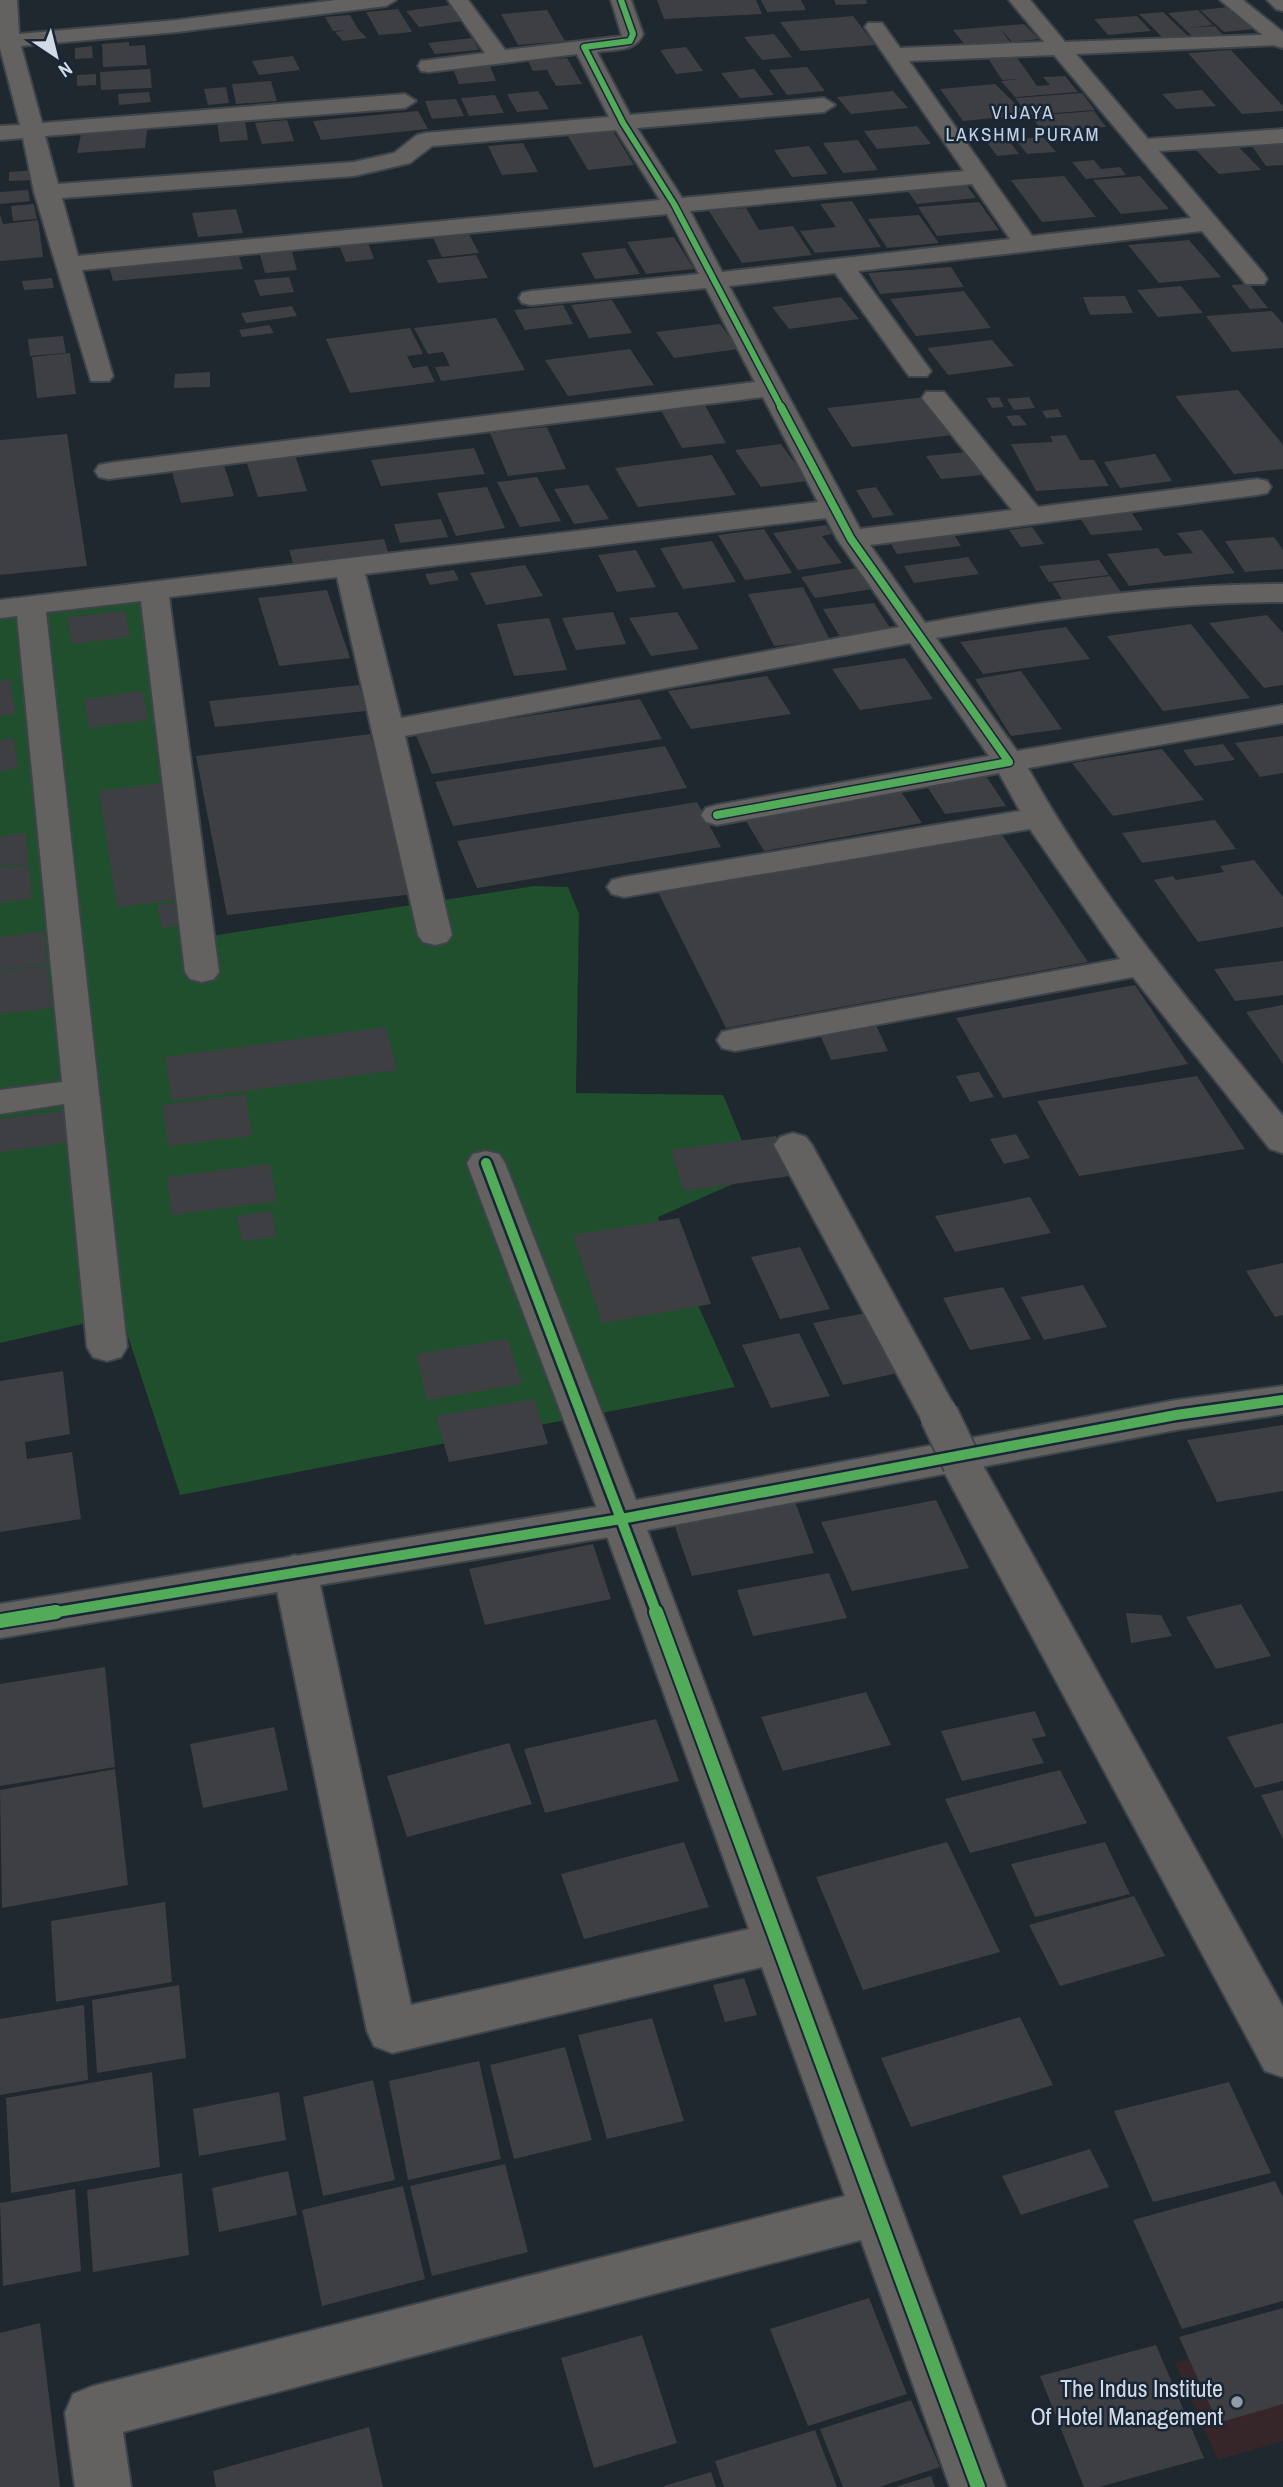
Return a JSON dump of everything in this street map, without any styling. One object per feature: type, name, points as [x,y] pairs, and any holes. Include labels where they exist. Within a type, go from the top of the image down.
[{"type":"street","points":[[7,0],[4,42],[33,131],[46,192],[100,376]]},
{"type":"street","points":[[174,0],[177,26]]},
{"type":"street","points":[[4,42],[177,26],[386,0]]},
{"type":"street","points":[[458,0],[499,57]]},
{"type":"street","points":[[429,66],[630,41],[633,34],[621,0]]},
{"type":"street","points":[[1019,0],[1255,279]]},
{"type":"street","points":[[1230,0],[1281,41]]},
{"type":"street","points":[[1277,0],[1283,5]]},
{"type":"street","points":[[875,27],[976,177],[1025,243]]},
{"type":"street","points":[[894,55],[1281,41]]},
{"type":"street","points":[[584,47],[624,123],[674,204],[851,539],[1009,762],[1037,818],[1143,965],[1283,1141]]},
{"type":"street","points":[[0,133],[405,102]]},
{"type":"street","points":[[46,192],[354,169],[399,161],[415,153],[425,140],[824,105]]},
{"type":"street","points":[[1140,146],[1283,136]]},
{"type":"street","points":[[68,264],[976,177]]},
{"type":"street","points":[[531,298],[714,280],[1208,223]]},
{"type":"street","points":[[841,265],[918,372]]},
{"type":"street","points":[[109,471],[771,388]]},
{"type":"street","points":[[935,398],[1031,516]]},
{"type":"street","points":[[851,539],[1257,487]]},
{"type":"street","points":[[107,1347],[82,1090],[16,607],[836,508]]},
{"type":"street","points":[[349,568],[370,648],[435,935]]},
{"type":"street","points":[[154,591],[202,972]]},
{"type":"street","points":[[387,730],[917,633],[1121,600],[1234,592],[1283,593]]},
{"type":"street","points":[[717,815],[1283,714]]},
{"type":"street","points":[[624,887],[1037,818]]},
{"type":"street","points":[[735,1040],[1143,965]]},
{"type":"street","points":[[0,1102],[82,1090]]},
{"type":"street","points":[[793,1145],[1283,2055]]},
{"type":"street","points":[[486,1163],[619,1511],[978,2487]]},
{"type":"street","points":[[0,1621],[295,1571],[619,1511],[952,1444],[1283,1400]]},
{"type":"street","points":[[295,1571],[392,2031],[779,1943]]},
{"type":"street","points":[[103,2487],[93,2413],[877,2212]]},
{"type":"shaded area","name":"The Indus Institute Of Hotel Management","points":[[1283,2331],[1283,2441],[1218,2460],[1175,2363]]},
{"type":"green space","points":[[171,594],[190,865],[211,936],[534,886],[568,887],[579,914],[576,1093],[723,1095],[756,1174],[658,1217],[735,1387],[180,1495],[121,1315],[0,1343],[0,614]]},
{"type":"building","points":[[657,0],[756,0],[762,14],[664,19]]},
{"type":"building","points":[[761,0],[801,0],[806,10],[767,12]]},
{"type":"building","points":[[834,0],[866,0],[867,4],[836,5]]},
{"type":"building","points":[[450,5],[463,21],[419,27],[406,11]]},
{"type":"building","points":[[1229,7],[1254,29],[1224,32],[1200,10]]},
{"type":"building","points":[[398,9],[412,32],[379,35],[366,12]]},
{"type":"building","points":[[547,10],[565,41],[518,45],[501,14]]},
{"type":"building","points":[[1198,10],[1213,25],[1187,28],[1215,26],[1223,35],[1193,37],[1168,13]]},
{"type":"building","points":[[1163,12],[1190,38],[1165,40],[1139,14]]},
{"type":"building","points":[[350,15],[367,38],[343,41],[335,32],[348,30],[333,31],[325,17]]},
{"type":"building","points":[[853,16],[875,45],[801,51],[780,22]]},
{"type":"building","points":[[1137,16],[1151,31],[1108,35],[1094,19]]},
{"type":"building","points":[[1024,24],[1039,39],[1012,42],[1000,28],[1010,42],[965,45],[953,30]]},
{"type":"building","points":[[774,34],[792,57],[762,60],[744,37]]},
{"type":"building","points":[[472,38],[479,50],[435,54],[428,43]]},
{"type":"building","points":[[129,42],[129,46],[145,45],[147,65],[103,67],[102,44]]},
{"type":"building","points":[[92,46],[93,58],[75,59],[75,48]]},
{"type":"building","points":[[686,47],[703,71],[676,74],[660,50]]},
{"type":"building","points":[[1231,50],[1283,106],[1283,111],[1242,114],[1188,53]]},
{"type":"building","points":[[293,56],[300,70],[259,75],[252,61]]},
{"type":"building","points":[[1016,56],[1037,86],[1050,85],[1043,77],[1065,76],[1078,92],[1015,97],[1001,81],[1020,79],[1002,80],[988,58]]},
{"type":"building","points":[[567,58],[582,84],[556,86],[547,70],[533,71],[528,61]]},
{"type":"building","points":[[488,61],[496,81],[459,84],[451,64]]},
{"type":"building","points":[[807,67],[825,91],[787,95],[769,70]]},
{"type":"building","points":[[150,69],[152,88],[101,90],[100,72]]},
{"type":"building","points":[[754,69],[774,95],[740,98],[721,73]]},
{"type":"building","points":[[96,74],[96,85],[77,86],[77,75]]},
{"type":"building","points":[[271,81],[277,101],[236,104],[232,84]]},
{"type":"building","points":[[995,84],[1027,115],[963,121],[940,89]]},
{"type":"building","points":[[226,87],[229,103],[208,105],[204,89]]},
{"type":"building","points":[[1202,90],[1216,106],[1176,109],[1162,94]]},
{"type":"building","points":[[538,91],[549,109],[517,112],[507,94]]},
{"type":"building","points":[[893,91],[908,108],[851,114],[837,97]]},
{"type":"building","points":[[149,92],[151,102],[119,105],[118,94]]},
{"type":"building","points":[[1082,93],[1095,110],[1028,115],[1015,98]]},
{"type":"building","points":[[495,95],[504,113],[469,116],[461,98]]},
{"type":"building","points":[[456,99],[464,116],[432,119],[425,101]]},
{"type":"building","points":[[418,111],[428,129],[321,140],[313,121]]},
{"type":"building","points":[[1094,111],[1106,127],[1042,131],[1031,116]]},
{"type":"building","points":[[287,120],[294,141],[262,144],[255,123]]},
{"type":"building","points":[[245,121],[248,140],[220,142],[217,123]]},
{"type":"building","points":[[148,124],[145,148],[77,153],[82,130]]},
{"type":"building","points":[[917,126],[931,144],[877,149],[864,131]]},
{"type":"building","points":[[613,131],[634,165],[588,170],[568,136]]},
{"type":"building","points":[[1043,137],[1056,152],[1027,154],[1015,139]]},
{"type":"building","points":[[1008,139],[1019,154],[997,156],[986,141]]},
{"type":"building","points":[[858,140],[878,170],[843,173],[823,143]]},
{"type":"building","points":[[1283,140],[1283,165],[1266,166],[1249,142]]},
{"type":"building","points":[[1233,141],[1261,170],[1219,174],[1191,145]]},
{"type":"building","points":[[523,143],[538,172],[502,175],[488,146]]},
{"type":"building","points":[[809,146],[828,174],[792,177],[774,150]]},
{"type":"building","points":[[1094,160],[1101,169],[1120,167],[1126,175],[1086,179],[1072,162]]},
{"type":"building","points":[[35,170],[36,180],[9,181],[9,172]]},
{"type":"building","points":[[1064,176],[1096,217],[1042,222],[1011,180]]},
{"type":"building","points":[[1140,176],[1169,209],[1121,214],[1093,180]]},
{"type":"building","points":[[965,183],[976,198],[917,204],[906,189]]},
{"type":"building","points":[[28,190],[30,201],[0,204],[0,192]]},
{"type":"building","points":[[852,201],[881,247],[815,253],[800,231],[836,227],[820,204]]},
{"type":"building","points":[[979,202],[999,230],[937,236],[918,207]]},
{"type":"building","points":[[34,204],[37,219],[13,221],[11,206]]},
{"type":"building","points":[[746,208],[759,230],[793,226],[812,255],[742,263],[709,211]]},
{"type":"building","points":[[236,209],[243,233],[198,237],[192,213]]},
{"type":"building","points":[[0,215],[3,224],[38,220],[43,257],[0,261]]},
{"type":"building","points":[[919,215],[939,243],[887,248],[868,219]]},
{"type":"building","points":[[469,234],[479,253],[442,257],[433,238]]},
{"type":"building","points":[[674,237],[694,269],[646,274],[627,242]]},
{"type":"building","points":[[367,240],[374,259],[346,262],[338,243]]},
{"type":"building","points":[[1189,240],[1221,277],[1159,283],[1128,245]]},
{"type":"building","points":[[291,248],[297,270],[265,273],[259,251]]},
{"type":"building","points":[[625,248],[640,274],[595,279],[581,253]]},
{"type":"building","points":[[238,254],[243,269],[113,281],[109,266]]},
{"type":"building","points":[[476,255],[488,278],[438,283],[427,260]]},
{"type":"building","points":[[951,267],[964,287],[880,294],[868,273]]},
{"type":"building","points":[[289,277],[294,292],[260,296],[254,280]]},
{"type":"building","points":[[52,278],[54,288],[24,290],[22,281]]},
{"type":"building","points":[[1249,284],[1268,308],[1250,309],[1231,285]]},
{"type":"building","points":[[1181,286],[1203,313],[1158,317],[1137,290]]},
{"type":"building","points":[[964,291],[991,328],[916,336],[890,299]]},
{"type":"building","points":[[1125,296],[1133,313],[1090,315],[1083,297]]},
{"type":"building","points":[[841,297],[859,319],[789,329],[772,307]]},
{"type":"building","points":[[612,300],[632,333],[589,338],[571,305]]},
{"type":"building","points":[[563,305],[573,324],[525,330],[514,310]]},
{"type":"building","points":[[292,306],[297,316],[246,323],[241,313]]},
{"type":"building","points":[[1272,311],[1283,324],[1283,348],[1232,352],[1206,316]]},
{"type":"building","points":[[496,318],[525,370],[441,381],[435,367],[450,366],[443,352],[428,354],[414,328]]},
{"type":"building","points":[[720,324],[738,349],[674,358],[656,332]]},
{"type":"building","points":[[269,325],[274,333],[242,337],[239,330]]},
{"type":"building","points":[[410,328],[423,354],[407,356],[413,368],[427,366],[435,382],[350,393],[326,339]]},
{"type":"building","points":[[63,336],[66,353],[30,356],[28,339]]},
{"type":"building","points":[[992,340],[1014,366],[948,375],[927,348]]},
{"type":"building","points":[[630,349],[654,385],[568,396],[545,360]]},
{"type":"building","points":[[70,353],[76,394],[37,398],[32,357]]},
{"type":"building","points":[[210,372],[210,387],[174,388],[175,374]]},
{"type":"building","points":[[1238,390],[1283,445],[1283,469],[1234,474],[1175,396]]},
{"type":"building","points":[[926,397],[953,435],[852,447],[827,408]]},
{"type":"building","points":[[999,397],[1004,407],[992,408],[986,398]]},
{"type":"building","points":[[1029,397],[1035,408],[1014,410],[1007,399]]},
{"type":"building","points":[[702,400],[726,443],[682,448],[658,405]]},
{"type":"building","points":[[1058,409],[1062,417],[1046,418],[1042,411]]},
{"type":"building","points":[[1019,415],[1027,425],[1013,426],[1006,416]]},
{"type":"building","points":[[547,427],[566,469],[508,476],[490,433]]},
{"type":"building","points":[[67,434],[87,566],[0,575],[0,440]]},
{"type":"building","points":[[1066,435],[1080,460],[1094,460],[1109,486],[1036,491],[1011,444],[1053,442],[1050,436]]},
{"type":"building","points":[[781,444],[808,481],[761,487],[735,450]]},
{"type":"building","points":[[474,448],[485,474],[381,486],[371,460]]},
{"type":"building","points":[[976,451],[992,474],[941,479],[926,456]]},
{"type":"building","points":[[1155,454],[1172,481],[1120,488],[1104,462]]},
{"type":"building","points":[[295,455],[307,491],[258,497],[246,461]]},
{"type":"building","points":[[712,455],[736,495],[638,507],[615,468]]},
{"type":"building","points":[[224,465],[234,496],[181,503],[172,472]]},
{"type":"building","points":[[537,477],[561,521],[520,527],[497,482]]},
{"type":"building","points":[[588,485],[609,519],[574,524],[554,489]]},
{"type":"building","points":[[487,487],[505,528],[456,536],[437,493]]},
{"type":"building","points":[[876,487],[894,515],[873,518],[856,490]]},
{"type":"building","points":[[1130,510],[1143,530],[1091,535],[1078,515]]},
{"type":"building","points":[[441,519],[448,537],[400,543],[394,524]]},
{"type":"building","points":[[826,525],[832,534],[822,536],[842,563],[798,570],[773,533]]},
{"type":"building","points":[[1032,527],[1044,544],[1021,547],[1009,530]]},
{"type":"building","points":[[950,528],[961,546],[897,554],[886,536]]},
{"type":"building","points":[[764,529],[792,573],[745,580],[718,535]]},
{"type":"building","points":[[1202,530],[1235,573],[1129,586],[1107,554],[1158,548],[1164,556],[1193,553],[1177,533]]},
{"type":"building","points":[[1274,537],[1283,550],[1283,569],[1245,572],[1225,541]]},
{"type":"building","points":[[384,539],[388,552],[293,563],[289,550]]},
{"type":"building","points":[[712,541],[736,582],[683,589],[660,548]]},
{"type":"building","points":[[636,550],[656,587],[617,592],[598,555]]},
{"type":"building","points":[[968,557],[979,574],[914,583],[904,566]]},
{"type":"building","points":[[1099,560],[1109,575],[1049,582],[1039,566]]},
{"type":"building","points":[[525,565],[543,596],[486,605],[470,573]]},
{"type":"building","points":[[857,568],[873,589],[815,598],[801,577]]},
{"type":"building","points":[[454,570],[459,580],[430,585],[425,574]]},
{"type":"building","points":[[1110,576],[1121,592],[1062,599],[1052,583]]},
{"type":"building","points":[[803,587],[830,640],[774,646],[748,594]]},
{"type":"building","points":[[327,590],[350,658],[279,666],[258,598]]},
{"type":"building","points":[[874,603],[892,631],[840,637],[823,609]]},
{"type":"building","points":[[125,611],[130,637],[72,644],[67,617]]},
{"type":"building","points":[[613,612],[626,644],[576,650],[562,618]]},
{"type":"building","points":[[677,612],[699,649],[651,656],[629,618]]},
{"type":"building","points":[[1267,615],[1283,633],[1283,685],[1264,688],[1209,623]]},
{"type":"building","points":[[549,618],[567,670],[514,676],[497,624]]},
{"type":"building","points":[[1191,624],[1250,698],[1163,711],[1107,636]]},
{"type":"building","points":[[1066,627],[1090,659],[983,674],[960,642]]},
{"type":"building","points":[[905,658],[933,699],[860,710],[832,669]]},
{"type":"building","points":[[1021,671],[1062,729],[1011,736],[975,679]]},
{"type":"building","points":[[767,676],[791,714],[691,729],[668,691]]},
{"type":"building","points":[[11,680],[15,714],[0,716],[0,681]]},
{"type":"building","points":[[359,685],[366,711],[215,727],[209,701]]},
{"type":"building","points":[[142,691],[149,720],[89,728],[84,699]]},
{"type":"building","points":[[640,699],[662,739],[432,774],[415,733]]},
{"type":"building","points":[[370,734],[415,894],[227,915],[196,756]]},
{"type":"building","points":[[1283,736],[1283,773],[1260,777],[1235,743]]},
{"type":"building","points":[[14,738],[18,768],[0,771],[0,740]]},
{"type":"building","points":[[1223,744],[1235,760],[1195,766],[1183,750]]},
{"type":"building","points":[[665,746],[687,788],[453,826],[435,782]]},
{"type":"building","points":[[1162,749],[1204,800],[1113,816],[1072,763]]},
{"type":"building","points":[[986,776],[1006,806],[945,814],[926,785]]},
{"type":"building","points":[[163,783],[184,899],[117,907],[99,791]]},
{"type":"building","points":[[898,787],[922,823],[764,851],[742,814]]},
{"type":"building","points":[[697,802],[721,847],[477,888],[457,841]]},
{"type":"building","points":[[1215,820],[1236,849],[1142,863],[1122,833]]},
{"type":"building","points":[[26,833],[29,863],[0,866],[0,836]]},
{"type":"building","points":[[1001,833],[1088,962],[726,1028],[658,892]]},
{"type":"building","points":[[1254,860],[1283,897],[1283,927],[1198,942],[1154,880],[1173,876],[1176,880],[1224,872],[1220,866]]},
{"type":"building","points":[[29,864],[32,899],[0,903],[0,868]]},
{"type":"building","points":[[188,901],[193,924],[162,928],[157,905]]},
{"type":"building","points":[[44,931],[48,964],[0,970],[0,937]]},
{"type":"building","points":[[1283,961],[1283,995],[1235,1001],[1214,969]]},
{"type":"building","points":[[47,965],[52,1008],[0,1014],[0,971]]},
{"type":"building","points":[[1135,985],[1188,1064],[1003,1098],[956,1018]]},
{"type":"building","points":[[1283,1005],[1283,1064],[1246,1012]]},
{"type":"building","points":[[875,1023],[888,1051],[831,1060],[818,1030]]},
{"type":"building","points":[[386,1027],[397,1070],[172,1101],[165,1057]]},
{"type":"building","points":[[979,1072],[994,1097],[970,1102],[956,1076]]},
{"type":"building","points":[[1197,1076],[1245,1149],[1079,1176],[1037,1101]]},
{"type":"building","points":[[246,1094],[252,1136],[168,1146],[162,1105]]},
{"type":"building","points":[[70,1110],[73,1142],[0,1152],[0,1119]]},
{"type":"building","points":[[1016,1134],[1030,1158],[1004,1164],[990,1139]]},
{"type":"building","points":[[776,1136],[790,1176],[684,1191],[671,1150]]},
{"type":"building","points":[[270,1164],[277,1201],[172,1215],[167,1177]]},
{"type":"building","points":[[1030,1197],[1051,1233],[955,1252],[935,1216]]},
{"type":"building","points":[[272,1211],[276,1237],[242,1241],[237,1216]]},
{"type":"building","points":[[679,1218],[711,1304],[602,1323],[573,1235]]},
{"type":"building","points":[[800,1247],[830,1309],[780,1319],[751,1257]]},
{"type":"building","points":[[1283,1263],[1283,1315],[1275,1317],[1246,1271]]},
{"type":"building","points":[[1083,1285],[1107,1327],[1044,1340],[1021,1297]]},
{"type":"building","points":[[1003,1287],[1031,1339],[970,1350],[943,1298]]},
{"type":"building","points":[[871,1312],[902,1372],[843,1385],[813,1323]]},
{"type":"building","points":[[799,1333],[830,1396],[771,1408],[742,1345]]},
{"type":"building","points":[[508,1339],[522,1384],[427,1400],[416,1354]]},
{"type":"building","points":[[63,1371],[70,1434],[25,1442],[27,1459],[72,1452],[81,1519],[0,1532],[0,1381]]},
{"type":"building","points":[[534,1399],[548,1444],[449,1462],[436,1416]]},
{"type":"building","points":[[1283,1425],[1283,1491],[1217,1502],[1187,1440]]},
{"type":"building","points":[[794,1499],[814,1553],[692,1576],[673,1521]]},
{"type":"building","points":[[936,1500],[969,1568],[852,1591],[821,1522]]},
{"type":"building","points":[[593,1544],[611,1599],[485,1625],[469,1569]]},
{"type":"building","points":[[829,1573],[847,1618],[753,1636],[737,1590]]},
{"type":"building","points":[[1241,1604],[1271,1656],[1216,1669],[1186,1617]]},
{"type":"building","points":[[1126,1613],[1161,1615],[1172,1636],[1131,1643]]},
{"type":"building","points":[[105,1667],[115,1767],[0,1786],[0,1684]]},
{"type":"building","points":[[866,1692],[891,1745],[783,1771],[761,1717]]},
{"type":"building","points":[[1035,1711],[1046,1736],[1032,1739],[1044,1763],[962,1781],[941,1731]]},
{"type":"building","points":[[656,1719],[679,1781],[545,1813],[524,1749]]},
{"type":"building","points":[[1283,1723],[1283,1781],[1255,1788],[1227,1737]]},
{"type":"building","points":[[274,1727],[288,1790],[203,1808],[190,1744]]},
{"type":"building","points":[[509,1743],[532,1804],[407,1837],[387,1776]]},
{"type":"building","points":[[115,1769],[128,1885],[2,1908],[0,1790]]},
{"type":"building","points":[[1060,1770],[1087,1823],[970,1853],[945,1799]]},
{"type":"building","points":[[1283,1790],[1283,1839],[1261,1795]]},
{"type":"building","points":[[684,1842],[709,1907],[584,1939],[561,1874]]},
{"type":"building","points":[[947,1842],[1000,1952],[863,1990],[816,1877]]},
{"type":"building","points":[[1105,1842],[1130,1894],[1035,1917],[1011,1864]]},
{"type":"building","points":[[1134,1896],[1165,1956],[1060,1986],[1029,1925]]},
{"type":"building","points":[[165,1902],[172,1982],[56,2002],[51,1921]]},
{"type":"building","points":[[744,1978],[757,2015],[725,2022],[713,1985]]},
{"type":"building","points":[[179,1985],[186,2058],[97,2073],[92,2000]]},
{"type":"building","points":[[84,2005],[88,2080],[0,2095],[0,2019]]},
{"type":"building","points":[[1020,2017],[1053,2085],[911,2127],[881,2058]]},
{"type":"building","points":[[652,2018],[684,2121],[607,2139],[578,2035]]},
{"type":"building","points":[[565,2047],[592,2140],[514,2159],[490,2065]]},
{"type":"building","points":[[479,2061],[501,2159],[408,2180],[389,2081]]},
{"type":"building","points":[[152,2072],[160,2167],[11,2193],[6,2098]]},
{"type":"building","points":[[373,2080],[395,2180],[323,2196],[303,2097]]},
{"type":"building","points":[[1229,2082],[1271,2173],[1153,2202],[1114,2111]]},
{"type":"building","points":[[279,2092],[286,2140],[199,2156],[193,2109]]},
{"type":"building","points":[[1090,2149],[1109,2187],[1021,2215],[1002,2176]]},
{"type":"building","points":[[505,2164],[528,2252],[432,2276],[410,2186]]},
{"type":"building","points":[[288,2171],[297,2215],[219,2232],[212,2188]]},
{"type":"building","points":[[182,2173],[189,2255],[93,2272],[87,2190]]},
{"type":"building","points":[[1275,2181],[1283,2197],[1283,2301],[1182,2329],[1133,2220]]},
{"type":"building","points":[[403,2186],[425,2279],[322,2306],[302,2210]]},
{"type":"building","points":[[75,2189],[81,2271],[3,2286],[0,2203]]},
{"type":"building","points":[[869,2298],[907,2394],[808,2426],[770,2329]]},
{"type":"building","name":"The Indus Institute Of Hotel Management","points":[[1283,2308],[1283,2404],[1218,2423],[1179,2337]]},
{"type":"building","points":[[40,2323],[60,2487],[0,2487],[0,2333]]},
{"type":"building","points":[[642,2335],[677,2443],[594,2468],[561,2358]]},
{"type":"building","points":[[1156,2345],[1204,2458],[1099,2487],[1084,2487],[1040,2376]]},
{"type":"building","points":[[911,2400],[940,2467],[879,2487],[843,2487],[820,2429]]},
{"type":"building","points":[[369,2427],[383,2487],[216,2487],[213,2471]]},
{"type":"building","points":[[815,2430],[837,2487],[724,2487],[715,2461]]},
{"type":"building","points":[[711,2472],[716,2487],[664,2486]]},
{"type":"building","points":[[931,2476],[935,2487],[898,2487],[898,2486]]},
{"type":"cycle path","points":[[621,0],[633,34],[630,41],[584,47],[623,123],[674,204],[851,539],[1009,762],[717,815]]},
{"type":"cycle path","points":[[486,1163],[616,1503],[978,2487]]},
{"type":"cycle path","points":[[0,1621],[621,1519],[1176,1415],[1283,1400]]},
{"type":"place","name":"The Indus Institute Of Hotel Management","points":[[1237,2402]]},
{"type":"district","name":"VIJAYA LAKSHMI PURAM","points":[[1023,123]]}]
